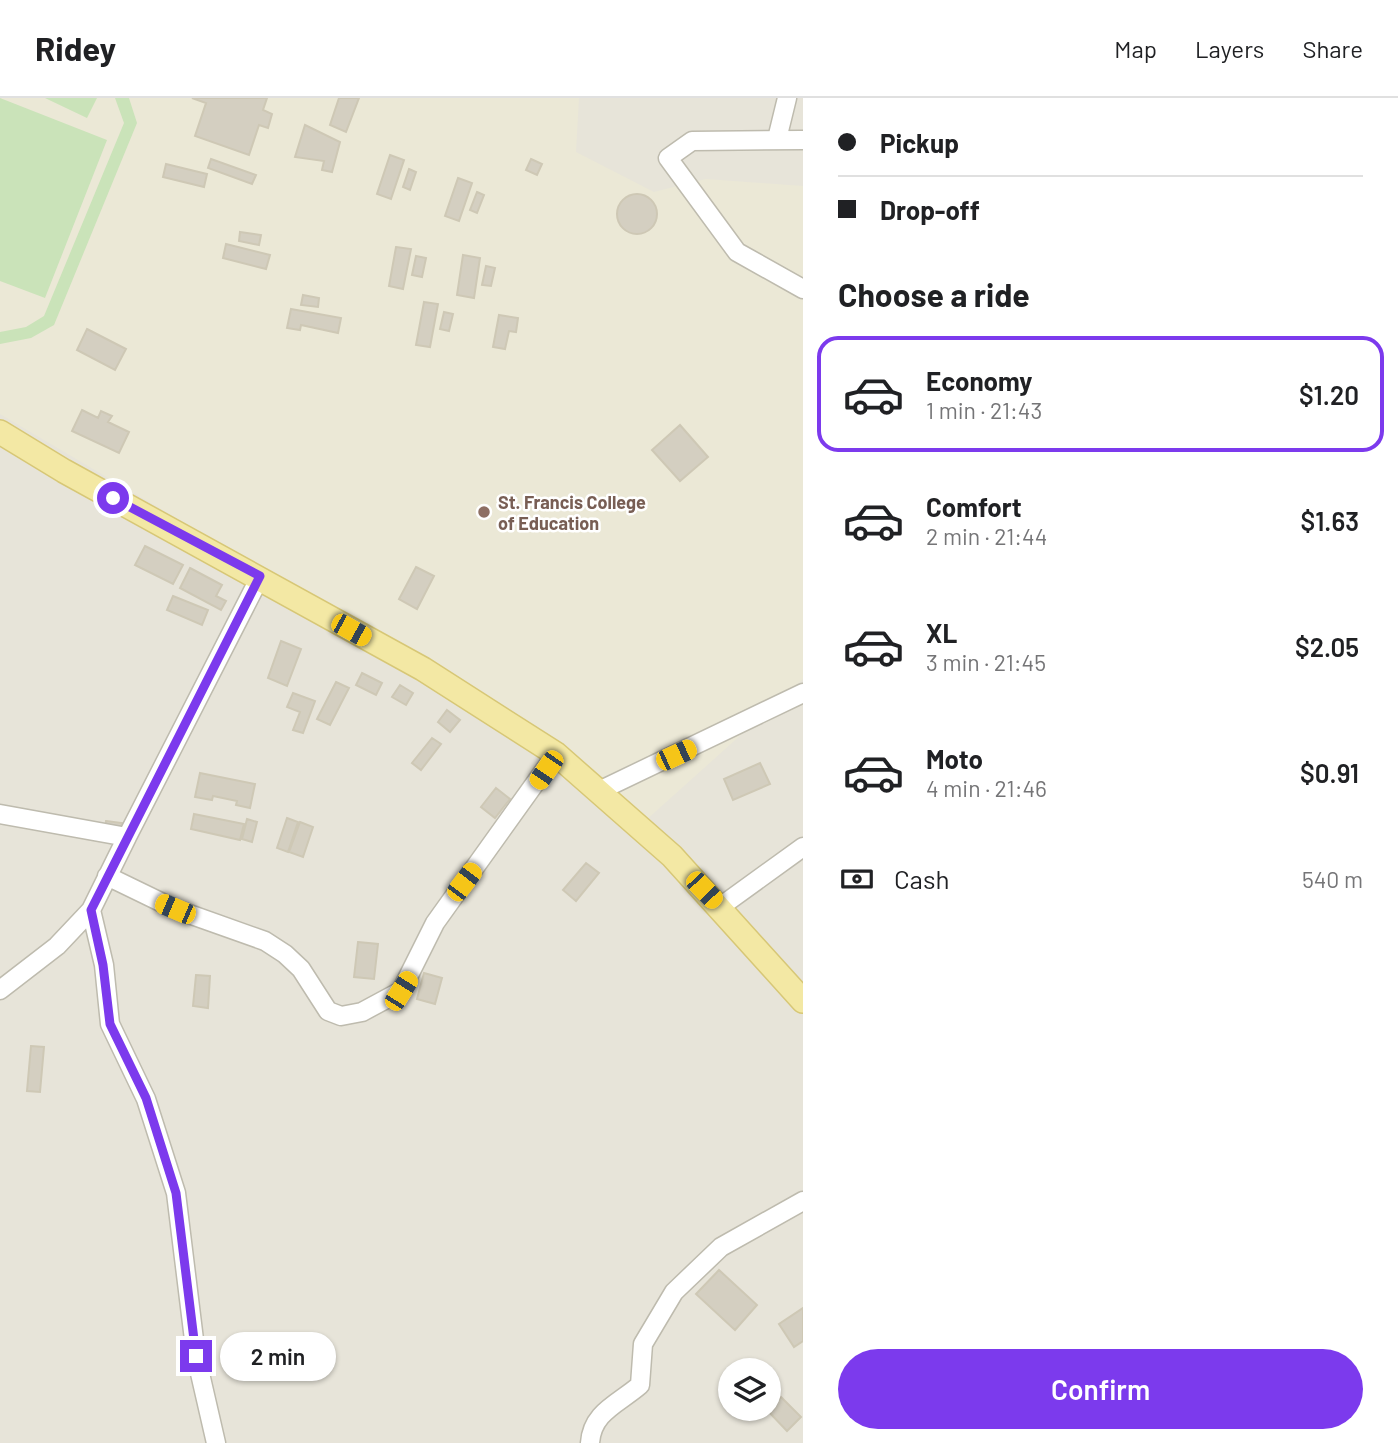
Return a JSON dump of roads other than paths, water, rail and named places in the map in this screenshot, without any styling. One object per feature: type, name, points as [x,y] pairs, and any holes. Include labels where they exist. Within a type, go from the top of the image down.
[{"type":"main road","points":[[0,432],[64,471],[260,576],[423,669],[556,754],[601,790],[672,856],[803,1001]]},
{"type":"street","points":[[777,139],[788,98]]},
{"type":"street","points":[[803,140],[692,141],[668,158],[737,252],[803,289]]},
{"type":"street","points":[[0,990],[57,946],[91,910],[260,576]]},
{"type":"street","points":[[601,790],[803,693]]},
{"type":"street","points":[[107,876],[175,909],[265,941],[301,969],[328,1011],[341,1016],[362,1012],[401,991],[443,912],[556,754]]},
{"type":"street","points":[[0,814],[127,837]]},
{"type":"street","points":[[720,906],[803,847]]},
{"type":"street","points":[[91,910],[103,965],[110,1024],[146,1098],[176,1193],[196,1356],[216,1443]]},
{"type":"street","points":[[590,1443],[592,1426],[597,1417],[640,1385],[643,1344],[674,1292],[721,1247],[803,1201]]},
{"type":"place","name":"St. Francis College of Education","points":[[484,512]]}]
